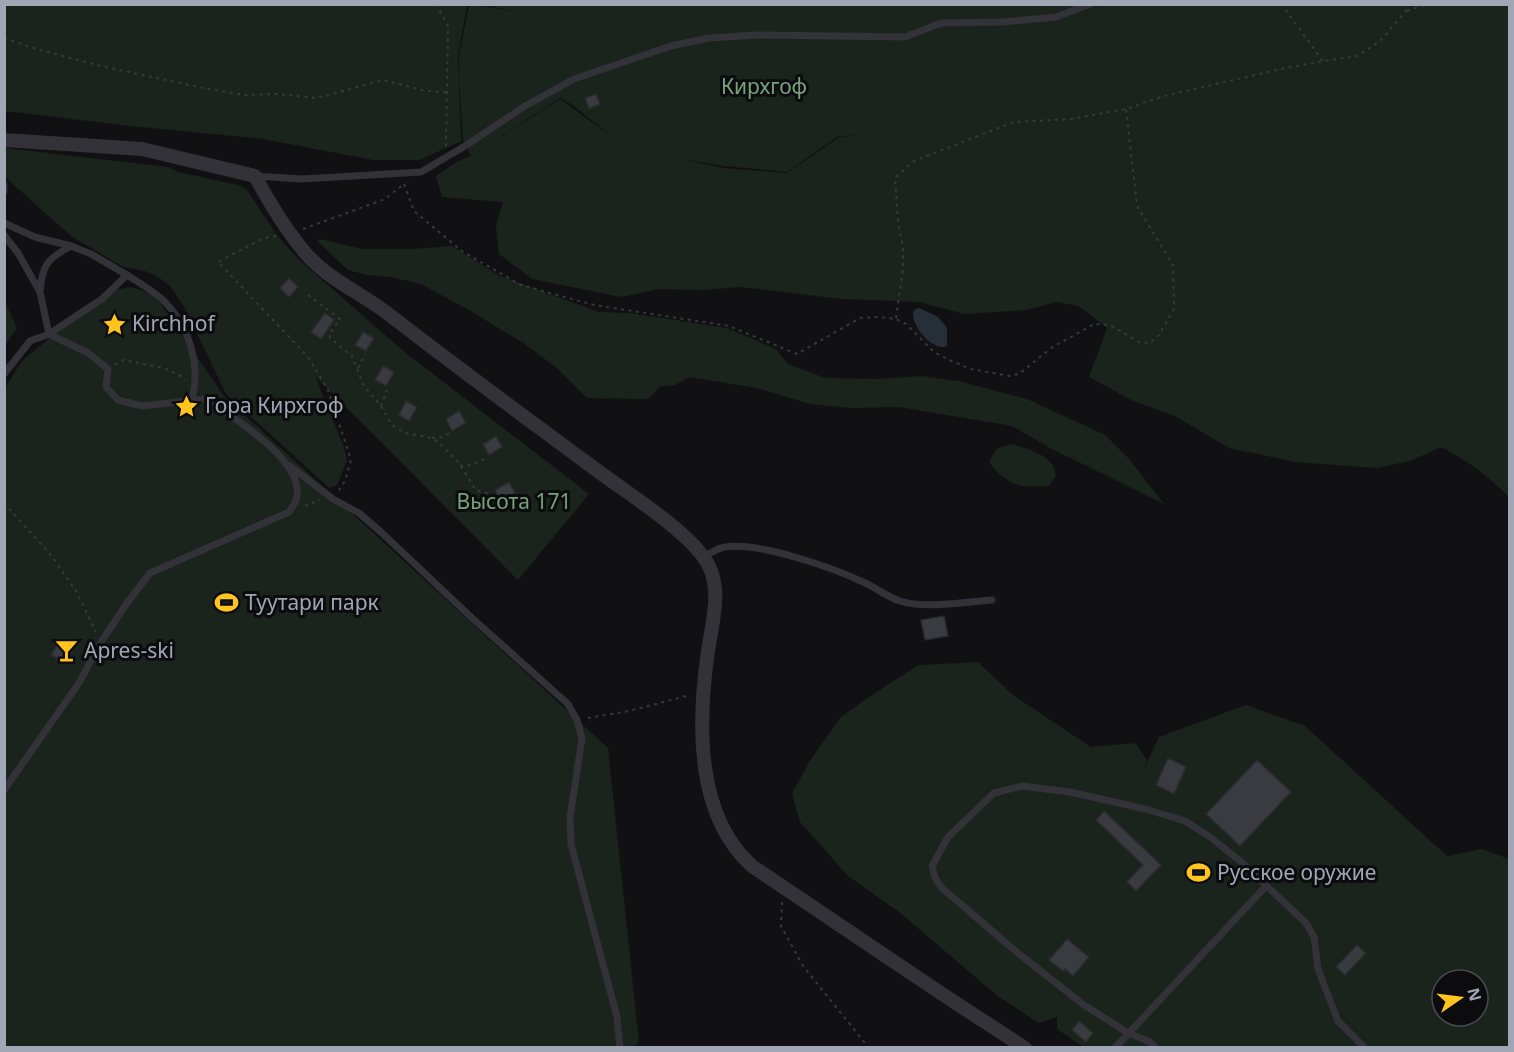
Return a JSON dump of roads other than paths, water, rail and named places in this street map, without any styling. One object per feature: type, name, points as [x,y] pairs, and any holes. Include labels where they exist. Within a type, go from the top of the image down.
[{"type":"street","points":[[4,140],[142,149],[255,176],[284,235],[326,272],[386,312],[436,353],[688,540],[704,556],[713,574],[716,592],[706,658],[702,745],[716,811],[726,834],[752,866],[1025,1047]]},
{"type":"lane","points":[[255,176],[302,179],[421,172],[525,106],[574,79],[671,46],[709,38],[756,35],[905,38],[941,22],[1003,22],[1056,17],[1090,4]]},
{"type":"lane","points":[[4,185],[4,191]]},
{"type":"lane","points":[[4,223],[35,237],[91,254],[127,275],[164,302],[179,322],[192,347],[196,368],[193,396]]},
{"type":"lane","points":[[4,235],[18,253],[40,292],[49,334]]},
{"type":"lane","points":[[40,292],[42,273],[51,257],[70,246]]},
{"type":"lane","points":[[4,374],[30,341],[49,334],[102,299],[127,275]]},
{"type":"lane","points":[[49,334],[88,353],[108,369],[106,387],[118,400],[142,406],[193,396],[206,399],[248,428],[333,499],[359,513],[568,704],[577,720],[582,738],[570,818],[571,844],[617,1017],[620,1047]]},
{"type":"lane","points":[[4,790],[79,683],[102,642],[150,573],[289,512],[296,500],[297,487],[290,465]]},
{"type":"lane","points":[[704,556],[723,547],[742,547],[775,552],[825,566],[864,582],[900,601],[934,604],[992,600]]},
{"type":"lane","points":[[1156,1047],[1128,1033],[1084,1005],[942,888],[935,878],[932,866],[948,837],[994,793],[1022,786],[1070,792],[1145,809],[1185,822],[1210,837],[1239,860],[1305,923],[1314,937],[1318,969],[1338,1021],[1365,1047]]},
{"type":"lane","points":[[1115,1047],[1266,886]]},
{"type":"place","name":"Kirchhof","points":[[114,324]]},
{"type":"place","name":"Гора Кирхгоф","points":[[187,406]]},
{"type":"place","name":"Туутари парк","points":[[227,603]]},
{"type":"place","name":"Apres-ski","points":[[66,651]]},
{"type":"place","name":"Русское оружие","points":[[1199,873]]},
{"type":"park label","name":"Кирхгоф","points":[[764,87]]},
{"type":"park label","name":"Высота 171","points":[[514,502]]}]
